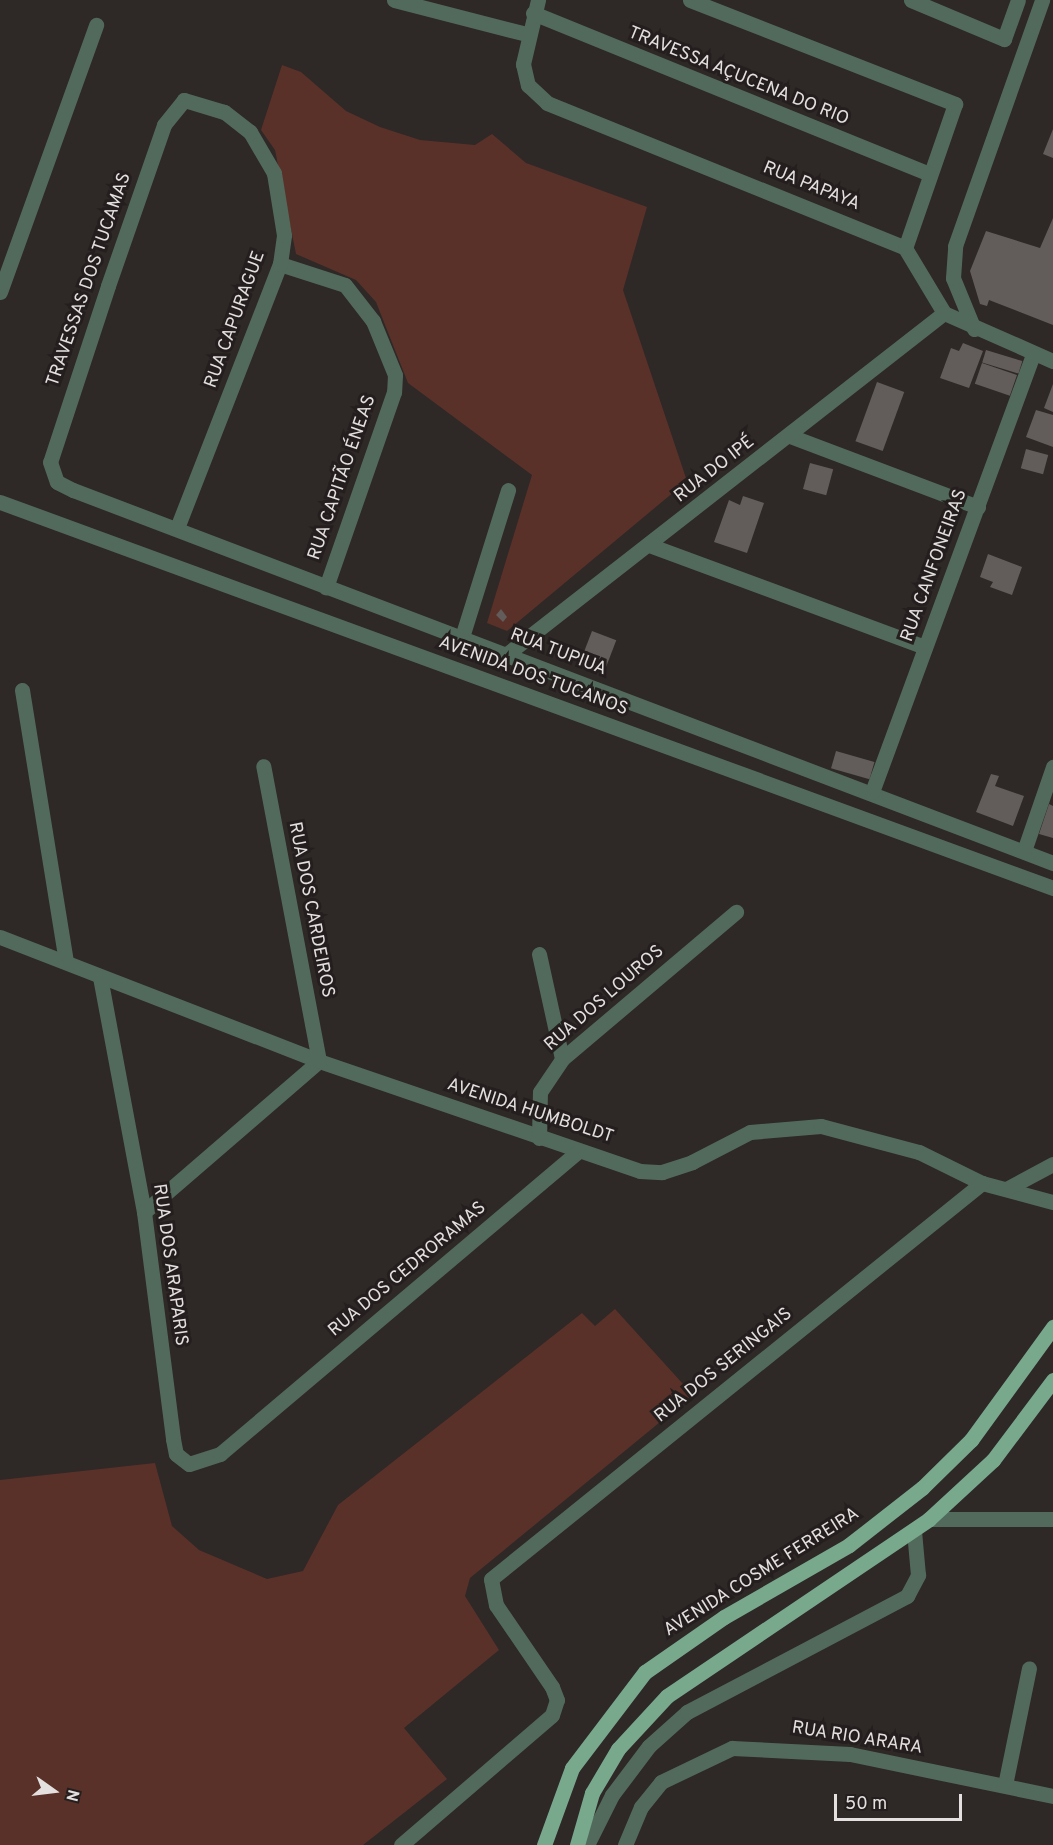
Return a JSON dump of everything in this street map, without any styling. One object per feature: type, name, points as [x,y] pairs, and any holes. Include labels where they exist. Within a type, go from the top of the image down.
[{"type":"main road","name":"AVENIDA COSME FERREIRA","points":[[544,1845],[572,1768],[645,1672],[724,1617],[849,1545],[922,1488],[971,1440],[1053,1327]]},
{"type":"main road","points":[[577,1845],[592,1793],[618,1749],[667,1696],[929,1520],[993,1460],[1053,1380]]},
{"type":"street","points":[[394,0],[526,34],[536,7]]},
{"type":"street","points":[[690,0],[955,104],[905,248],[944,313],[974,329],[1053,361]]},
{"type":"street","points":[[911,0],[1004,39],[1018,0]]},
{"type":"street","points":[[974,329],[953,278],[955,246],[1042,0]]},
{"type":"street","name":"TRAVESSA AÇUCENA DO RIO","points":[[536,7],[929,174]]},
{"type":"street","points":[[0,292],[96,25]]},
{"type":"street","name":"RUA PAPAYA","points":[[526,34],[527,82],[547,103],[905,248]]},
{"type":"street","name":"RUA CAPURAGUE","points":[[177,528],[280,264],[283,219],[274,173],[256,142],[224,112],[180,100]]},
{"type":"street","name":"TRAVESSAS DOS TUCAMAS","points":[[52,477],[50,462],[108,286],[164,125],[180,100]]},
{"type":"street","name":"RUA CAPITÃO ÉNEAS","points":[[280,264],[345,285],[373,321],[395,375],[394,392],[326,587]]},
{"type":"street","name":"RUA DO IPÉ","points":[[507,654],[790,436],[944,313]]},
{"type":"street","name":"RUA CANFONEIRAS","points":[[872,792],[1033,354]]},
{"type":"street","points":[[790,436],[978,507]]},
{"type":"street","name":"RUA TUPIUA","points":[[52,477],[73,490],[872,792],[1053,863]]},
{"type":"street","points":[[462,638],[508,490]]},
{"type":"street","name":"AVENIDA DOS TUCANOS","points":[[0,502],[1053,888]]},
{"type":"street","points":[[649,545],[925,647]]},
{"type":"street","points":[[22,690],[66,961]]},
{"type":"street","name":"RUA DOS CARDEIROS","points":[[263,766],[319,1061]]},
{"type":"street","points":[[1024,851],[1053,767]]},
{"type":"street","name":"RUA DOS LOUROS","points":[[539,1138],[540,1092],[562,1059],[736,912]]},
{"type":"street","name":"AVENIDA HUMBOLDT","points":[[0,937],[319,1061],[640,1171],[662,1172],[750,1132],[821,1126],[919,1152],[982,1183],[1008,1188],[1053,1202]]},
{"type":"street","points":[[539,954],[562,1059]]},
{"type":"street","name":"RUA DOS ARAPARIS","points":[[100,977],[144,1212],[176,1454],[189,1464],[205,1463],[262,1419]]},
{"type":"street","points":[[144,1212],[319,1061]]},
{"type":"street","name":"RUA DOS CEDRORAMAS","points":[[262,1419],[578,1151]]},
{"type":"street","points":[[1008,1188],[1053,1164]]},
{"type":"street","name":"RUA DOS SERINGAIS","points":[[401,1845],[552,1715],[557,1700],[552,1687],[496,1605],[491,1579],[982,1183]]},
{"type":"street","points":[[929,1520],[1053,1520]]},
{"type":"street","points":[[587,1845],[618,1787],[649,1746],[687,1712],[907,1596],[918,1575],[914,1531]]},
{"type":"street","points":[[1005,1785],[1029,1668]]},
{"type":"street","name":"RUA RIO ARARA","points":[[625,1845],[641,1807],[661,1782],[732,1748],[850,1754],[1053,1796]]},
{"type":"shaded area","points":[[282,65],[301,72],[346,111],[380,127],[420,140],[475,145],[492,134],[526,163],[647,207],[623,290],[687,481],[507,631],[487,623],[532,475],[408,383],[376,302],[356,280],[296,254],[275,150],[261,130]]},
{"type":"shaded area","points":[[615,1309],[693,1395],[470,1578],[465,1596],[499,1650],[404,1728],[447,1779],[363,1845],[0,1845],[0,1480],[155,1463],[172,1526],[199,1550],[267,1579],[303,1571],[338,1505],[582,1313],[595,1326]]},
{"type":"building","points":[[1053,129],[1053,158],[1043,154]]},
{"type":"building","points":[[1053,218],[1053,325],[989,300],[987,306],[980,304],[970,271],[986,231],[1040,248]]},
{"type":"building","points":[[963,343],[983,351],[969,388],[940,378],[951,348],[959,351]]},
{"type":"building","points":[[986,350],[1022,361],[1019,374],[982,362]]},
{"type":"building","points":[[982,363],[1017,375],[1010,396],[975,384]]},
{"type":"building","points":[[877,382],[904,392],[883,451],[855,441]]},
{"type":"building","points":[[1053,384],[1053,412],[1044,408]]},
{"type":"building","points":[[1036,410],[1053,415],[1053,447],[1026,437]]},
{"type":"building","points":[[1026,449],[1048,455],[1043,474],[1021,468]]},
{"type":"building","points":[[810,463],[833,469],[826,495],[803,489]]},
{"type":"building","points":[[743,496],[764,503],[747,553],[714,542],[729,500],[740,505]]},
{"type":"building","points":[[988,554],[1022,567],[1012,595],[990,587],[993,582],[980,577]]},
{"type":"building","points":[[501,609],[507,617],[503,622],[496,615]]},
{"type":"building","points":[[592,631],[616,640],[606,666],[582,657]]},
{"type":"building","points":[[836,751],[874,762],[869,779],[831,768]]},
{"type":"building","points":[[991,774],[999,776],[995,786],[1024,796],[1013,826],[976,812]]},
{"type":"building","points":[[1049,804],[1053,806],[1053,838],[1039,834]]}]
